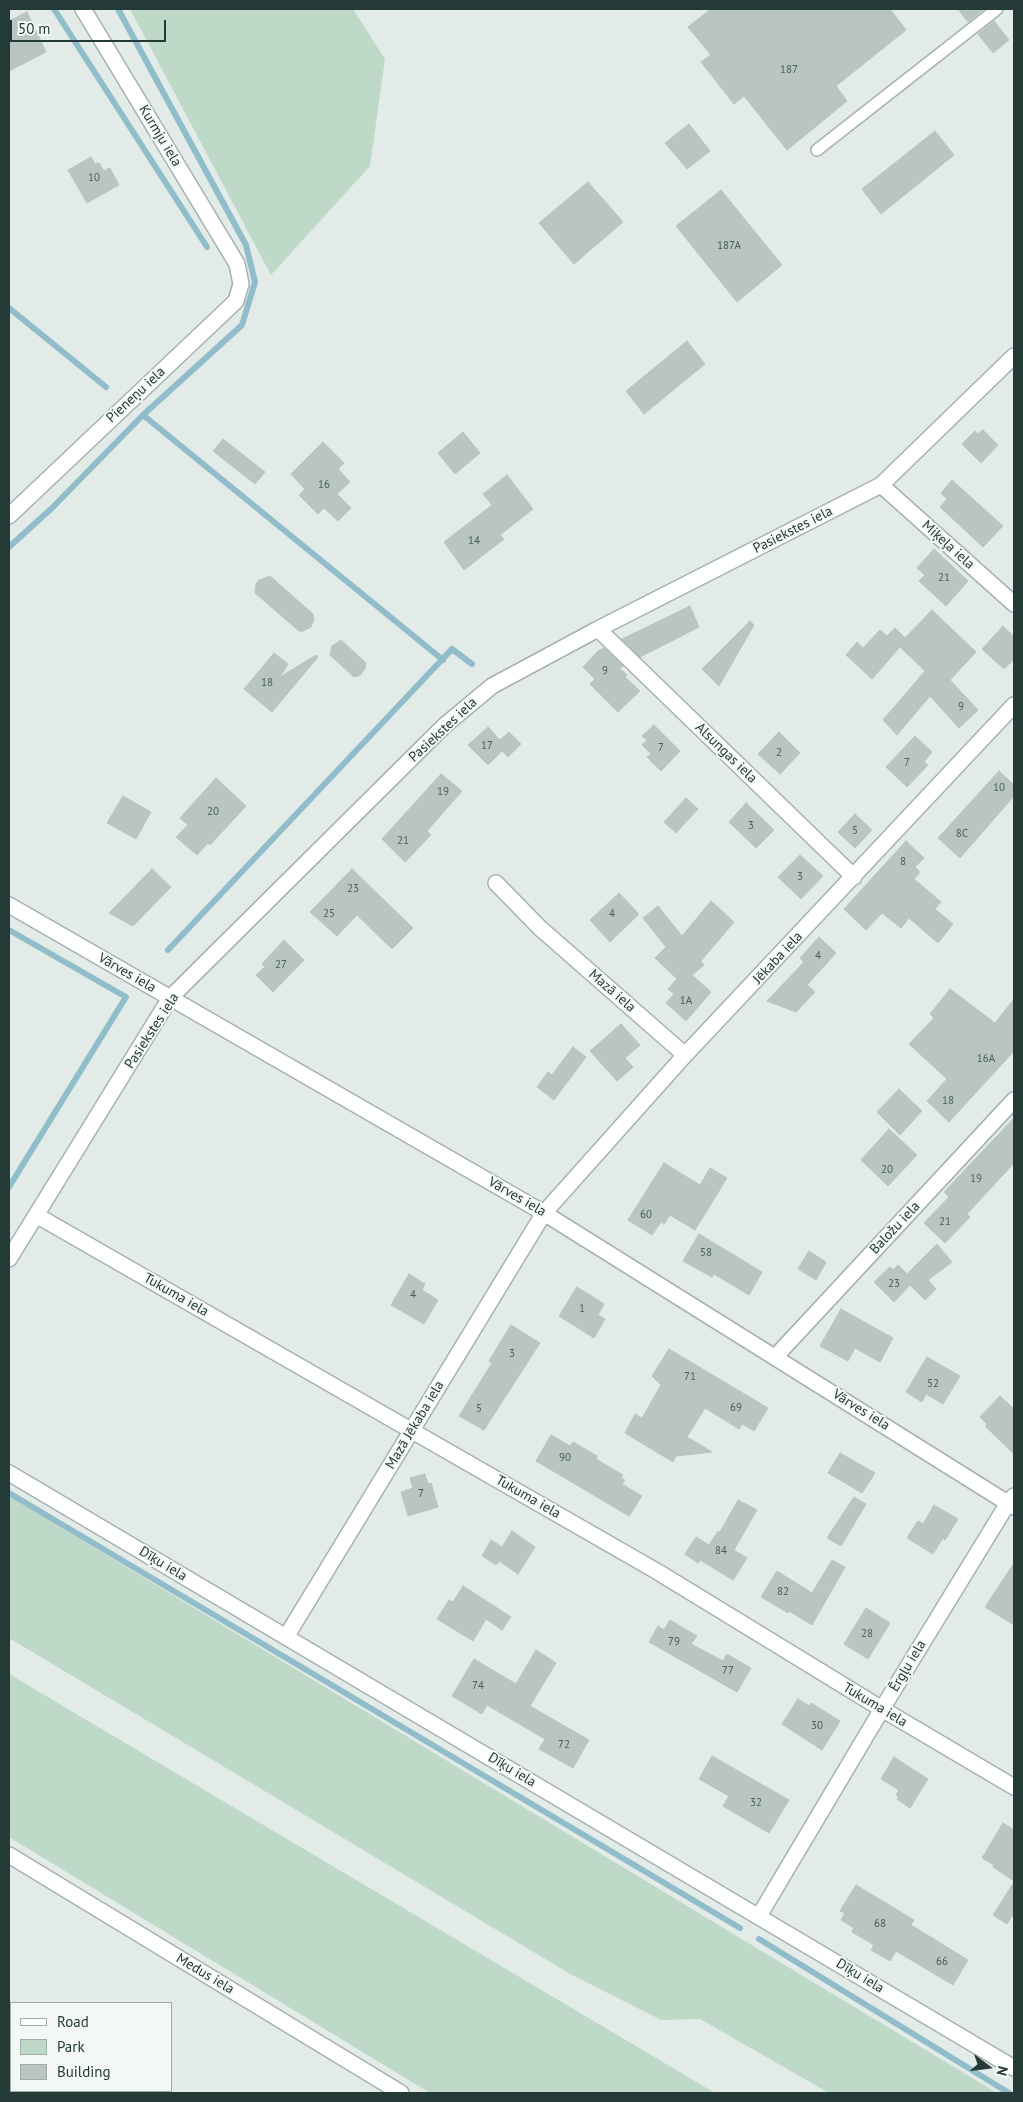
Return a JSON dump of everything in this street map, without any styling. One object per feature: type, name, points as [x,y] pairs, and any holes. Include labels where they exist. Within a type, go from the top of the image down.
[{"type":"street","name":"Kurmju iela","points":[[83,9],[237,264]]},
{"type":"street","name":"Pieneņu iela","points":[[9,516],[236,301],[241,284],[237,264]]},
{"type":"street","name":"Pasiekstes iela","points":[[9,1259],[170,998],[444,726],[492,686],[598,629],[881,485],[1014,356]]},
{"type":"street","name":"Miķeļa iela","points":[[881,485],[1014,604]]},
{"type":"street","name":"Alsungas iela","points":[[598,629],[854,877]]},
{"type":"street","name":"Jēkaba iela","points":[[544,1213],[685,1055],[1014,705]]},
{"type":"street","name":"Mazā iela","points":[[496,883],[540,928],[685,1055]]},
{"type":"street","name":"Vārves iela","points":[[9,905],[544,1213],[1012,1502]]},
{"type":"street","name":"Baložu iela","points":[[776,1356],[1014,1100]]},
{"type":"street","name":"Mazā Jēkaba iela","points":[[286,1637],[544,1213]]},
{"type":"street","name":"Tukuma iela","points":[[36,1215],[658,1572],[1014,1787]]},
{"type":"street","name":"Dīķu iela","points":[[9,1473],[1014,2068]]},
{"type":"street","name":"Ērgļu iela","points":[[759,1916],[882,1709],[1012,1502]]},
{"type":"street","name":"Medus iela","points":[[9,1855],[401,2093]]},
{"type":"lane","points":[[817,150],[996,9]]},
{"type":"green space","points":[[130,9],[353,9],[385,59],[370,166],[271,275]]},
{"type":"green space","points":[[9,1496],[997,2093],[829,2093],[700,2019],[661,2020],[572,1975],[9,1638]]},
{"type":"green space","points":[[9,1674],[715,2093],[430,2093],[9,1837]]},
{"type":"building","points":[[711,9],[890,9],[906,30],[836,86],[847,101],[787,150],[744,96],[734,104],[701,62],[711,55],[688,27]]},
{"type":"building","points":[[958,9],[984,9],[968,22]]},
{"type":"building","points":[[27,12],[46,52],[9,71],[9,21]]},
{"type":"building","points":[[994,21],[1009,40],[993,53],[978,34]]},
{"type":"building","points":[[689,124],[710,151],[687,169],[665,143]]},
{"type":"building","points":[[935,131],[954,155],[881,214],[862,189]]},
{"type":"building","points":[[91,157],[95,164],[99,163],[104,171],[110,168],[119,185],[87,203],[68,170]]},
{"type":"building","points":[[588,182],[623,222],[574,264],[539,223]]},
{"type":"building","points":[[721,190],[782,265],[737,302],[676,226]]},
{"type":"building","points":[[687,341],[705,364],[644,414],[626,391]]},
{"type":"building","points":[[983,430],[998,445],[981,463],[962,444],[975,431],[978,434]]},
{"type":"building","points":[[463,432],[480,453],[455,474],[438,453]]},
{"type":"building","points":[[223,439],[265,472],[255,484],[213,451]]},
{"type":"building","points":[[323,442],[344,463],[338,469],[350,482],[337,494],[351,508],[338,521],[324,508],[318,514],[299,495],[305,489],[291,474]]},
{"type":"building","points":[[507,475],[533,509],[500,535],[504,539],[464,570],[444,542],[492,505],[483,494]]},
{"type":"building","points":[[952,480],[1003,526],[983,547],[940,507],[947,499],[941,493]]},
{"type":"building","points":[[934,549],[968,581],[946,606],[919,581],[925,575],[917,568]]},
{"type":"building","points":[[270,576],[313,614],[314,619],[311,627],[299,631],[255,593],[256,584],[259,580]]},
{"type":"building","points":[[690,606],[699,627],[640,657],[622,639]]},
{"type":"building","points":[[932,610],[976,652],[950,680],[978,710],[959,728],[930,696],[897,735],[883,720],[925,671],[900,647],[872,679],[846,655],[857,642],[863,648],[880,630],[887,636],[895,628],[905,638]]},
{"type":"building","points":[[750,621],[754,625],[719,686],[702,669]]},
{"type":"building","points":[[1003,626],[1014,637],[1014,659],[1004,669],[982,649]]},
{"type":"building","points":[[341,640],[366,663],[365,669],[360,675],[354,677],[330,655],[332,646]]},
{"type":"building","points":[[604,648],[623,666],[619,668],[627,675],[625,677],[640,691],[618,712],[590,684],[595,679],[583,667],[598,651]]},
{"type":"building","points":[[274,653],[288,664],[280,677],[316,655],[318,657],[272,712],[244,689]]},
{"type":"building","points":[[654,725],[680,751],[661,771],[647,757],[651,754],[642,745],[647,740],[642,736]]},
{"type":"building","points":[[488,727],[500,740],[509,732],[521,744],[508,757],[502,751],[488,765],[468,745]]},
{"type":"building","points":[[779,732],[800,753],[780,774],[758,754]]},
{"type":"building","points":[[915,736],[932,752],[924,762],[928,765],[907,787],[886,767]]},
{"type":"building","points":[[999,771],[1014,785],[1014,796],[960,858],[938,838]]},
{"type":"building","points":[[441,774],[462,791],[427,831],[431,835],[405,862],[382,839]]},
{"type":"building","points":[[216,778],[246,806],[210,845],[208,843],[197,855],[176,837],[188,825],[180,818]]},
{"type":"building","points":[[123,796],[151,812],[136,839],[107,823]]},
{"type":"building","points":[[686,798],[698,809],[676,833],[664,822]]},
{"type":"building","points":[[746,803],[774,830],[756,848],[729,822]]},
{"type":"building","points":[[855,814],[872,830],[855,848],[838,832]]},
{"type":"building","points":[[906,841],[924,858],[915,867],[920,872],[914,879],[941,902],[935,909],[953,924],[938,943],[909,918],[901,928],[882,913],[866,930],[844,909]]},
{"type":"building","points":[[800,855],[823,876],[801,899],[778,877]]},
{"type":"building","points":[[152,869],[171,887],[133,926],[109,913]]},
{"type":"building","points":[[352,869],[413,928],[392,949],[357,915],[337,936],[310,912]]},
{"type":"building","points":[[619,893],[639,914],[610,942],[590,920]]},
{"type":"building","points":[[711,901],[734,922],[701,961],[704,965],[692,975],[711,992],[686,1021],[666,1003],[674,994],[668,989],[677,979],[655,958],[666,947],[643,918],[658,906],[682,936]]},
{"type":"building","points":[[819,937],[836,953],[807,985],[815,992],[796,1012],[767,1001],[804,962],[800,958]]},
{"type":"building","points":[[284,940],[304,960],[273,992],[256,975],[265,967],[262,964]]},
{"type":"building","points":[[950,989],[995,1023],[1014,999],[1014,1051],[949,1122],[927,1101],[947,1079],[909,1044],[934,1018],[930,1014]]},
{"type":"building","points":[[621,1024],[640,1045],[625,1058],[633,1067],[617,1081],[590,1051]]},
{"type":"building","points":[[573,1047],[586,1057],[554,1100],[537,1087],[548,1072],[552,1075]]},
{"type":"building","points":[[899,1089],[922,1111],[900,1135],[877,1112]]},
{"type":"building","points":[[1014,1118],[1014,1163],[967,1214],[970,1217],[945,1243],[924,1223],[949,1197],[944,1192]]},
{"type":"building","points":[[889,1129],[917,1155],[888,1186],[861,1160]]},
{"type":"building","points":[[664,1163],[700,1185],[710,1168],[727,1178],[695,1230],[670,1215],[664,1224],[661,1222],[652,1235],[628,1220]]},
{"type":"building","points":[[699,1234],[762,1272],[749,1295],[714,1274],[712,1277],[683,1261]]},
{"type":"building","points":[[937,1244],[952,1262],[928,1280],[936,1289],[925,1300],[910,1285],[894,1302],[874,1282],[890,1267],[893,1270],[898,1265],[907,1274]]},
{"type":"building","points":[[809,1251],[826,1262],[816,1280],[798,1269]]},
{"type":"building","points":[[409,1274],[425,1284],[422,1290],[438,1300],[424,1324],[391,1305]]},
{"type":"building","points":[[577,1287],[604,1304],[598,1315],[605,1319],[594,1338],[559,1316]]},
{"type":"building","points":[[841,1309],[893,1338],[880,1362],[855,1348],[848,1361],[820,1346]]},
{"type":"building","points":[[511,1325],[540,1343],[484,1430],[459,1416],[492,1363],[489,1361]]},
{"type":"building","points":[[669,1349],[768,1408],[754,1431],[742,1424],[739,1429],[705,1408],[687,1437],[712,1452],[676,1456],[673,1462],[625,1433],[635,1414],[642,1418],[661,1385],[652,1376]]},
{"type":"building","points":[[927,1357],[960,1376],[943,1404],[926,1394],[922,1402],[906,1392]]},
{"type":"building","points":[[1000,1396],[1014,1409],[1014,1454],[985,1426],[987,1424],[980,1417]]},
{"type":"building","points":[[551,1435],[570,1446],[573,1442],[597,1456],[596,1459],[623,1475],[621,1478],[625,1480],[622,1484],[642,1496],[629,1516],[536,1461]]},
{"type":"building","points":[[840,1453],[875,1473],[862,1493],[828,1473]]},
{"type":"building","points":[[425,1474],[428,1484],[431,1483],[438,1507],[408,1516],[401,1492],[413,1488],[410,1478]]},
{"type":"building","points":[[854,1497],[866,1504],[841,1546],[827,1538]]},
{"type":"building","points":[[738,1500],[757,1510],[734,1550],[747,1558],[733,1580],[700,1560],[698,1563],[685,1554],[696,1537],[709,1545],[718,1531],[720,1532]]},
{"type":"building","points":[[934,1505],[958,1519],[945,1540],[943,1538],[933,1554],[907,1538],[918,1521],[923,1524]]},
{"type":"building","points":[[512,1531],[535,1547],[518,1574],[499,1561],[496,1565],[482,1556],[491,1540],[502,1547]]},
{"type":"building","points":[[832,1560],[845,1567],[812,1625],[761,1597],[777,1571],[812,1593]]},
{"type":"building","points":[[1014,1563],[1014,1625],[985,1607]]},
{"type":"building","points":[[463,1586],[511,1617],[502,1630],[486,1619],[473,1641],[437,1619],[449,1600],[453,1602]]},
{"type":"building","points":[[866,1608],[890,1623],[868,1659],[844,1644]]},
{"type":"building","points":[[670,1620],[697,1636],[691,1644],[723,1661],[727,1654],[751,1668],[737,1692],[649,1642],[658,1626],[664,1630]]},
{"type":"building","points":[[536,1650],[556,1663],[530,1706],[589,1740],[573,1768],[539,1749],[545,1739],[487,1705],[482,1714],[452,1696],[474,1659],[516,1684]]},
{"type":"building","points":[[798,1699],[809,1706],[811,1703],[840,1721],[822,1750],[782,1724]]},
{"type":"building","points":[[712,1756],[789,1800],[769,1833],[723,1806],[729,1796],[699,1779]]},
{"type":"building","points":[[894,1757],[928,1779],[910,1808],[897,1799],[899,1796],[896,1795],[899,1790],[881,1779]]},
{"type":"building","points":[[1003,1823],[1014,1830],[1014,1881],[982,1858]]},
{"type":"building","points":[[1014,1882],[1014,1913],[1007,1924],[993,1915]]},
{"type":"building","points":[[856,1885],[914,1920],[911,1925],[968,1960],[953,1985],[896,1951],[890,1961],[871,1950],[874,1945],[852,1932],[854,1928],[841,1920],[845,1913],[840,1911]]},
{"type":"waterway","points":[[54,9],[207,247]]},
{"type":"waterway","points":[[9,547],[52,508],[143,415],[242,325],[255,282],[246,245],[118,9]]},
{"type":"waterway","points":[[9,308],[106,387]]},
{"type":"waterway","points":[[143,415],[443,660]]},
{"type":"waterway","points":[[168,950],[452,649],[472,664]]},
{"type":"waterway","points":[[9,930],[126,997],[9,1187]]},
{"type":"waterway","points":[[9,1493],[740,1928]]},
{"type":"waterway","points":[[759,1939],[1009,2093]]}]
